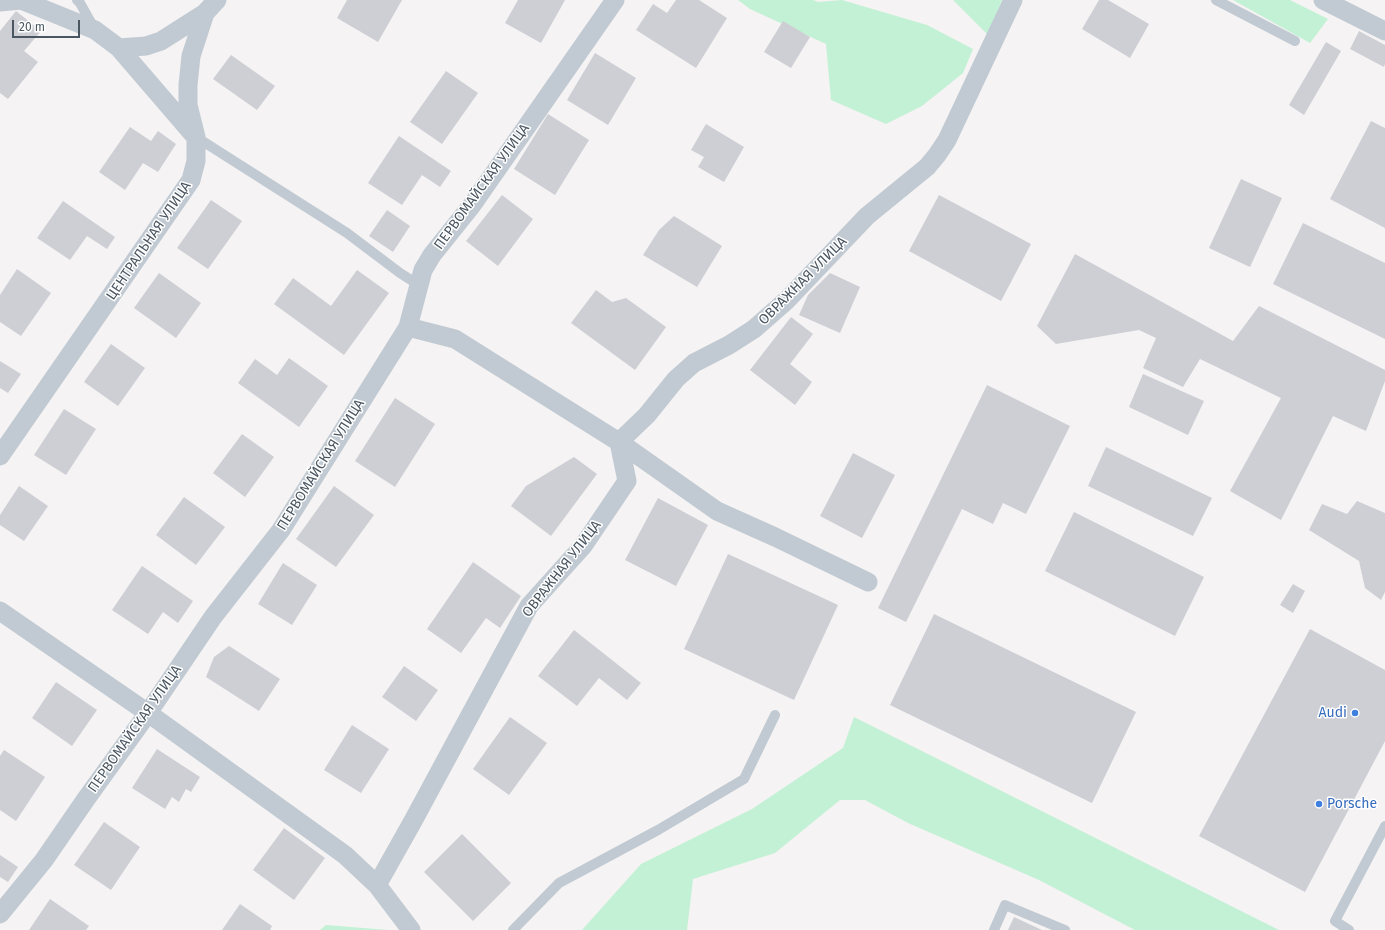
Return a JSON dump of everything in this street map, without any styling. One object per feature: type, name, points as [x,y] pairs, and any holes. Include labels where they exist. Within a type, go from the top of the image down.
[{"type":"street","points":[[0,2],[21,0],[95,30],[119,48],[196,137]]},
{"type":"street","name":"ПЕРВОМАЙСКАЯ УЛИЦА","points":[[0,914],[44,860],[148,713],[213,617],[281,530],[408,327],[423,270],[432,255],[472,205],[615,0]]},
{"type":"street","name":"ОВРАЖНАЯ УЛИЦА","points":[[377,885],[529,606],[583,546],[627,481],[619,442],[647,415],[676,379],[694,362],[729,345],[754,329],[787,300],[867,216],[927,167],[938,155],[947,140],[1013,0]]},
{"type":"street","points":[[1328,1],[1385,31]]},
{"type":"street","points":[[119,48],[146,46],[161,41],[211,6]]},
{"type":"street","name":"ЦЕНТРАЛЬНАЯ УЛИЦА","points":[[0,456],[191,180],[196,161],[196,137],[188,105],[188,85],[191,56],[211,6]]},
{"type":"street","points":[[408,327],[455,339],[619,442],[717,512],[775,537],[868,582]]},
{"type":"street","points":[[0,611],[148,713],[345,855],[377,885],[411,930]]},
{"type":"lane","points":[[77,0],[95,30]]},
{"type":"lane","points":[[1216,0],[1295,41]]},
{"type":"lane","points":[[196,137],[347,233],[400,273],[419,285]]},
{"type":"lane","points":[[513,930],[559,883],[658,830],[744,779],[776,715]]},
{"type":"lane","points":[[1350,930],[1335,921],[1385,826]]},
{"type":"lane","points":[[994,930],[1005,905],[1065,930]]},
{"type":"green space","points":[[738,0],[813,0],[818,2],[842,0],[927,25],[973,49],[963,73],[922,106],[886,124],[831,100],[826,44],[750,9]]},
{"type":"green space","points":[[953,0],[1002,0],[988,35]]},
{"type":"green space","points":[[1233,0],[1290,0],[1328,19],[1310,43]]},
{"type":"green space","points":[[854,717],[1279,930],[1135,930],[1039,880],[908,823],[865,800],[840,800],[775,853],[693,879],[687,930],[582,930],[641,864],[752,809],[843,748]]},
{"type":"green space","points":[[326,925],[388,930],[320,930]]},
{"type":"building","points":[[347,0],[402,0],[378,42],[337,18]]},
{"type":"building","points":[[518,0],[565,0],[541,43],[505,23]]},
{"type":"building","points":[[676,0],[699,0],[727,18],[696,68],[636,30],[653,4],[667,13]]},
{"type":"building","points":[[1099,0],[1108,0],[1149,24],[1130,58],[1082,29]]},
{"type":"building","points":[[16,11],[41,31],[24,51],[38,62],[8,99],[0,93],[0,31]]},
{"type":"building","points":[[783,21],[810,37],[791,68],[764,52]]},
{"type":"building","points":[[1359,31],[1385,45],[1384,67],[1350,49]]},
{"type":"building","points":[[1326,42],[1341,51],[1304,115],[1289,105]]},
{"type":"building","points":[[595,53],[636,78],[608,125],[567,100]]},
{"type":"building","points":[[231,55],[275,86],[257,110],[213,79]]},
{"type":"building","points":[[446,71],[478,93],[442,144],[410,122]]},
{"type":"building","points":[[548,114],[589,140],[555,195],[514,169]]},
{"type":"building","points":[[1371,121],[1385,128],[1385,228],[1330,199]]},
{"type":"building","points":[[706,124],[744,147],[724,182],[698,167],[704,157],[691,150]]},
{"type":"building","points":[[130,127],[151,141],[158,131],[176,144],[158,172],[143,163],[125,190],[99,172]]},
{"type":"building","points":[[399,136],[451,171],[440,187],[422,175],[402,205],[368,183]]},
{"type":"building","points":[[1241,179],[1282,198],[1250,267],[1209,248]]},
{"type":"building","points":[[502,195],[533,219],[498,266],[466,241]]},
{"type":"building","points":[[939,195],[1031,244],[1001,301],[909,251]]},
{"type":"building","points":[[211,200],[242,221],[208,269],[177,248]]},
{"type":"building","points":[[63,201],[115,237],[107,249],[87,236],[70,260],[37,238]]},
{"type":"building","points":[[387,210],[410,226],[393,252],[369,236]]},
{"type":"building","points":[[674,216],[722,246],[697,287],[643,255],[659,230]]},
{"type":"building","points":[[1303,223],[1385,263],[1385,339],[1273,284]]},
{"type":"building","points":[[1075,254],[1233,341],[1259,306],[1385,370],[1385,381],[1366,431],[1333,416],[1281,520],[1230,491],[1281,398],[1200,359],[1183,387],[1143,368],[1156,338],[1139,330],[1056,344],[1037,326]]},
{"type":"building","points":[[17,269],[51,293],[21,336],[0,322],[0,295]]},
{"type":"building","points":[[357,270],[389,293],[344,355],[274,304],[293,278],[331,306]]},
{"type":"building","points":[[159,273],[201,303],[176,338],[134,308]]},
{"type":"building","points":[[830,273],[860,287],[840,333],[799,315],[808,295]]},
{"type":"building","points":[[596,290],[612,302],[626,298],[666,327],[635,370],[571,323]]},
{"type":"building","points":[[791,317],[813,334],[790,364],[812,382],[795,405],[750,370]]},
{"type":"building","points":[[111,344],[145,368],[118,406],[84,382]]},
{"type":"building","points":[[289,358],[328,386],[299,427],[238,383],[255,359],[277,375]]},
{"type":"building","points":[[0,361],[21,374],[8,393],[0,388]]},
{"type":"building","points":[[1143,374],[1204,401],[1188,435],[1129,407]]},
{"type":"building","points":[[987,385],[1070,426],[1026,514],[1003,503],[993,524],[962,509],[906,622],[878,608]]},
{"type":"building","points":[[395,398],[435,424],[395,487],[355,461]]},
{"type":"building","points":[[64,409],[96,429],[66,475],[34,455]]},
{"type":"building","points":[[242,434],[274,457],[245,497],[213,473]]},
{"type":"building","points":[[1106,447],[1212,498],[1193,536],[1088,486]]},
{"type":"building","points":[[853,453],[895,475],[862,538],[820,516]]},
{"type":"building","points":[[574,457],[597,474],[551,536],[511,506],[526,486]]},
{"type":"building","points":[[19,486],[48,506],[24,541],[0,525],[0,515]]},
{"type":"building","points":[[334,486],[374,515],[336,567],[296,539]]},
{"type":"building","points":[[184,497],[225,527],[196,565],[156,535]]},
{"type":"building","points":[[658,498],[708,525],[676,586],[625,560]]},
{"type":"building","points":[[1357,501],[1385,513],[1385,592],[1381,600],[1365,588],[1359,561],[1309,530],[1322,504],[1347,514]]},
{"type":"building","points":[[1074,512],[1204,577],[1175,636],[1045,571]]},
{"type":"building","points":[[728,554],[838,605],[794,700],[684,649]]},
{"type":"building","points":[[473,562],[521,596],[500,628],[486,618],[461,653],[427,629]]},
{"type":"building","points":[[283,563],[317,585],[292,625],[258,604]]},
{"type":"building","points":[[142,566],[193,601],[178,623],[163,612],[148,634],[112,610]]},
{"type":"building","points":[[1293,584],[1305,591],[1293,613],[1280,605]]},
{"type":"building","points":[[934,614],[1136,712],[1092,803],[890,705]]},
{"type":"building","points":[[1310,629],[1385,670],[1385,741],[1305,892],[1199,836]]},
{"type":"building","points":[[574,630],[641,683],[627,700],[599,678],[577,706],[538,676]]},
{"type":"building","points":[[229,646],[280,679],[259,711],[206,677],[214,657]]},
{"type":"building","points":[[404,666],[438,690],[416,721],[382,697]]},
{"type":"building","points":[[56,682],[97,710],[72,746],[32,718]]},
{"type":"building","points":[[510,717],[547,743],[509,795],[473,769]]},
{"type":"building","points":[[352,725],[389,749],[361,793],[324,770]]},
{"type":"building","points":[[157,749],[200,777],[191,792],[186,789],[179,802],[172,797],[165,809],[132,788]]},
{"type":"building","points":[[4,750],[45,777],[16,821],[0,810],[0,756]]},
{"type":"building","points":[[104,822],[140,847],[111,890],[74,865]]},
{"type":"building","points":[[284,828],[325,858],[294,900],[253,870]]},
{"type":"building","points":[[462,834],[511,883],[473,921],[424,872]]},
{"type":"building","points":[[0,855],[18,867],[8,882],[0,877]]},
{"type":"building","points":[[50,899],[89,926],[86,930],[29,930]]},
{"type":"building","points":[[240,904],[272,926],[270,930],[222,930]]},
{"type":"building","points":[[1014,917],[1042,930],[1008,930]]},
{"type":"place","name":"Audi","points":[[1355,713]]},
{"type":"place","name":"Porsche","points":[[1319,804]]}]
